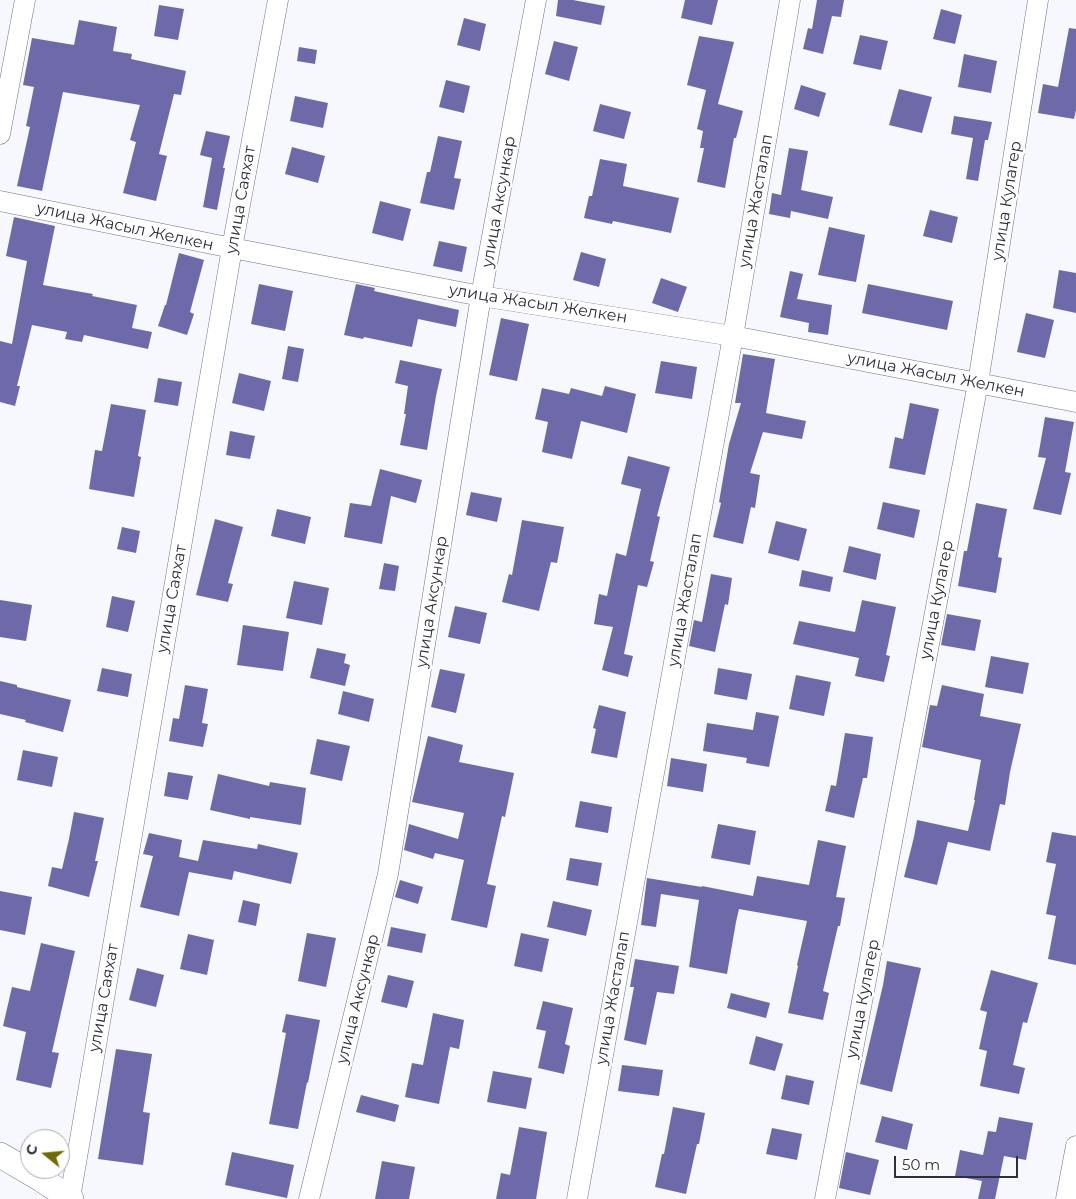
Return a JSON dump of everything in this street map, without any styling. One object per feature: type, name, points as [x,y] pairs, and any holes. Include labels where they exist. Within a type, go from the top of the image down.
[{"type":"main road","points":[[0,1155],[71,1199]]},
{"type":"street","points":[[0,134],[25,0]]},
{"type":"street","name":"улица Саяхат","points":[[71,1199],[232,248],[278,0]]},
{"type":"street","name":"улица Аксункар","points":[[309,1199],[388,874],[481,296],[536,0]]},
{"type":"street","name":"улица Жасталап","points":[[577,1199],[733,336],[790,0]]},
{"type":"street","name":"улица Кулагер","points":[[825,1199],[978,383],[1038,0]]},
{"type":"street","name":"улица Жасыл Желкен","points":[[0,201],[481,296],[733,336],[1076,402]]},
{"type":"street","points":[[1066,1199],[1076,1146]]},
{"type":"building","points":[[558,0],[573,0],[605,6],[601,25],[556,16]]},
{"type":"building","points":[[685,0],[718,0],[712,25],[681,18]]},
{"type":"building","points":[[817,0],[844,0],[841,17],[832,16],[823,54],[803,49],[808,28],[812,29]]},
{"type":"building","points":[[159,5],[184,9],[178,40],[154,36]]},
{"type":"building","points":[[941,9],[962,15],[955,44],[933,39]]},
{"type":"building","points":[[464,18],[486,24],[480,51],[457,45]]},
{"type":"building","points":[[79,20],[117,27],[113,51],[132,54],[131,59],[186,71],[181,95],[174,94],[159,154],[167,156],[156,201],[123,193],[136,142],[130,140],[140,105],[63,92],[42,191],[17,186],[30,127],[26,126],[34,87],[23,85],[32,38],[74,45]]},
{"type":"building","points":[[1069,28],[1076,29],[1076,110],[1074,119],[1038,113],[1043,84],[1058,87]]},
{"type":"building","points":[[860,35],[888,41],[881,70],[853,64]]},
{"type":"building","points":[[699,36],[734,42],[718,104],[743,111],[736,138],[734,138],[725,188],[697,182],[704,148],[700,148],[703,131],[697,129],[706,90],[687,85]]},
{"type":"building","points":[[554,41],[578,47],[569,81],[545,74]]},
{"type":"building","points":[[299,47],[317,50],[315,64],[297,61]]},
{"type":"building","points":[[964,54],[997,61],[991,93],[958,87]]},
{"type":"building","points":[[446,80],[470,86],[464,113],[439,107]]},
{"type":"building","points":[[801,85],[826,93],[819,117],[794,109]]},
{"type":"building","points":[[899,89],[932,97],[922,133],[889,125]]},
{"type":"building","points":[[295,96],[328,103],[323,128],[290,121]]},
{"type":"building","points":[[600,104],[631,112],[624,139],[593,131]]},
{"type":"building","points":[[954,116],[992,122],[988,140],[985,140],[978,181],[966,179],[973,138],[951,134]]},
{"type":"building","points":[[206,131],[230,136],[217,210],[203,207],[212,158],[200,155]]},
{"type":"building","points":[[438,136],[462,141],[454,178],[461,179],[454,210],[420,203],[427,172],[430,172]]},
{"type":"building","points":[[292,147],[325,156],[318,183],[285,174]]},
{"type":"building","points":[[789,148],[808,151],[801,190],[833,197],[828,219],[791,211],[790,218],[769,214],[772,193],[781,195]]},
{"type":"building","points":[[600,159],[627,164],[623,186],[679,198],[671,233],[613,221],[612,224],[584,218],[589,196],[592,196]]},
{"type":"building","points":[[380,201],[411,209],[403,241],[372,233]]},
{"type":"building","points":[[930,210],[958,217],[952,243],[923,236]]},
{"type":"building","points":[[14,217],[55,226],[43,285],[93,294],[92,296],[137,305],[132,328],[152,332],[148,349],[84,335],[82,342],[65,339],[67,332],[32,325],[17,386],[20,386],[15,406],[0,402],[0,341],[12,344],[27,261],[6,256]]},
{"type":"building","points":[[829,227],[865,235],[856,282],[818,275]]},
{"type":"building","points":[[439,241],[467,247],[462,272],[433,266]]},
{"type":"building","points":[[581,252],[606,259],[599,287],[573,280]]},
{"type":"building","points":[[179,253],[204,260],[190,312],[194,314],[187,335],[158,326],[166,305]]},
{"type":"building","points":[[1059,270],[1076,273],[1076,313],[1053,308]]},
{"type":"building","points":[[790,271],[803,274],[797,299],[832,305],[828,335],[808,332],[809,323],[780,317]]},
{"type":"building","points":[[661,278],[687,287],[678,312],[652,303]]},
{"type":"building","points":[[259,284],[293,291],[285,331],[251,324]]},
{"type":"building","points":[[356,284],[375,288],[374,291],[459,310],[456,327],[418,319],[412,347],[364,337],[363,339],[344,335]]},
{"type":"building","points":[[868,284],[953,301],[947,330],[862,313]]},
{"type":"building","points":[[1026,313],[1054,320],[1045,358],[1017,352]]},
{"type":"building","points":[[501,318],[529,324],[517,381],[489,375]]},
{"type":"building","points":[[288,346],[304,349],[298,382],[282,379]]},
{"type":"building","points":[[743,354],[775,359],[766,413],[806,421],[802,439],[763,432],[750,473],[760,475],[755,508],[751,507],[743,544],[713,537],[721,503],[719,502],[729,444],[741,403],[735,403]]},
{"type":"building","points":[[400,360],[442,369],[427,450],[400,445],[406,414],[404,414],[408,386],[395,383]]},
{"type":"building","points":[[661,361],[697,367],[692,399],[655,393]]},
{"type":"building","points":[[239,373],[271,381],[264,411],[232,403]]},
{"type":"building","points":[[158,378],[182,382],[178,406],[154,402]]},
{"type":"building","points":[[605,386],[636,394],[627,433],[581,421],[572,459],[542,452],[548,422],[535,419],[542,388],[569,394],[571,388],[602,396]]},
{"type":"building","points":[[910,403],[939,409],[925,475],[889,468],[895,437],[903,439]]},
{"type":"building","points":[[111,404],[146,410],[138,456],[141,457],[134,497],[89,489],[95,450],[102,451]]},
{"type":"building","points":[[1045,417],[1074,422],[1065,472],[1071,473],[1061,515],[1033,509],[1046,458],[1038,457]]},
{"type":"building","points":[[230,431],[255,436],[250,459],[226,455]]},
{"type":"building","points":[[628,456],[670,467],[657,516],[660,517],[650,561],[654,562],[647,587],[638,585],[624,654],[633,656],[628,677],[602,670],[613,627],[594,624],[599,594],[607,596],[616,553],[626,556],[641,489],[621,484]]},
{"type":"building","points":[[380,469],[422,480],[416,503],[391,496],[382,544],[344,537],[350,503],[371,506]]},
{"type":"building","points":[[471,492],[502,498],[497,522],[466,515]]},
{"type":"building","points":[[883,502],[920,510],[914,538],[877,529]]},
{"type":"building","points":[[976,503],[1007,509],[998,557],[1002,558],[996,593],[958,586],[964,551],[967,551]]},
{"type":"building","points":[[277,509],[311,517],[305,544],[271,536]]},
{"type":"building","points":[[215,519],[243,527],[228,583],[233,584],[228,602],[196,595]]},
{"type":"building","points":[[522,520],[564,527],[557,563],[551,562],[539,611],[502,602],[509,574],[512,575]]},
{"type":"building","points":[[776,521],[807,529],[799,561],[768,553]]},
{"type":"building","points":[[122,527],[140,531],[136,553],[117,549]]},
{"type":"building","points":[[849,546],[881,554],[876,580],[843,572]]},
{"type":"building","points":[[384,563],[399,566],[395,591],[379,589]]},
{"type":"building","points":[[802,570],[833,577],[830,592],[799,586]]},
{"type":"building","points":[[711,574],[732,578],[728,605],[725,604],[715,652],[689,646],[694,620],[702,622]]},
{"type":"building","points":[[294,581],[329,588],[322,625],[286,618]]},
{"type":"building","points":[[112,596],[135,601],[128,632],[106,627]]},
{"type":"building","points":[[0,600],[32,605],[26,641],[0,637]]},
{"type":"building","points":[[862,600],[896,607],[886,655],[890,656],[884,682],[855,676],[859,658],[793,644],[799,621],[855,632]]},
{"type":"building","points":[[455,606],[487,613],[480,644],[448,637]]},
{"type":"building","points":[[947,614],[981,620],[975,651],[941,645]]},
{"type":"building","points":[[243,625],[289,632],[283,671],[237,665]]},
{"type":"building","points":[[317,648],[346,654],[344,663],[350,665],[345,686],[310,678]]},
{"type":"building","points":[[991,656],[1029,663],[1023,694],[985,687]]},
{"type":"building","points":[[102,668],[132,674],[128,697],[97,691]]},
{"type":"building","points":[[718,668],[752,674],[747,700],[714,694]]},
{"type":"building","points":[[440,669],[465,674],[456,713],[431,707]]},
{"type":"building","points":[[796,675],[831,682],[824,716],[789,709]]},
{"type":"building","points":[[0,681],[71,700],[63,732],[0,714]]},
{"type":"building","points":[[185,685],[208,689],[202,723],[208,724],[203,747],[169,741],[173,718],[179,719]]},
{"type":"building","points":[[942,685],[984,694],[980,716],[1021,724],[1005,805],[1000,804],[990,851],[948,842],[937,885],[904,877],[917,820],[968,831],[981,760],[922,747],[930,705],[937,706]]},
{"type":"building","points":[[343,691],[374,699],[369,722],[338,714]]},
{"type":"building","points":[[599,705],[626,712],[617,758],[591,753],[596,729],[593,728]]},
{"type":"building","points":[[756,712],[779,716],[769,767],[746,763],[747,758],[703,751],[707,723],[753,730]]},
{"type":"building","points":[[845,733],[873,737],[867,778],[863,778],[854,818],[825,811],[831,785],[836,786]]},
{"type":"building","points":[[428,736],[463,745],[459,762],[514,773],[505,817],[502,816],[487,884],[496,886],[487,928],[451,920],[464,860],[435,853],[433,859],[404,850],[409,824],[458,839],[464,813],[412,802]]},
{"type":"building","points":[[317,739],[350,746],[342,781],[310,774]]},
{"type":"building","points":[[23,750],[58,757],[52,787],[17,780]]},
{"type":"building","points":[[671,758],[707,764],[703,792],[667,786]]},
{"type":"building","points":[[168,772],[193,776],[188,800],[164,796]]},
{"type":"building","points":[[218,774],[269,786],[270,782],[306,788],[301,825],[250,817],[250,819],[210,810]]},
{"type":"building","points":[[580,801],[612,807],[608,833],[575,827]]},
{"type":"building","points":[[74,812],[104,818],[95,861],[98,861],[89,897],[48,886],[52,867],[62,869]]},
{"type":"building","points":[[718,824],[756,831],[750,865],[711,858]]},
{"type":"building","points":[[1052,832],[1076,836],[1076,965],[1048,959],[1056,916],[1046,914],[1056,864],[1046,862]]},
{"type":"building","points":[[149,833],[182,840],[179,857],[198,861],[203,840],[257,849],[258,844],[298,853],[291,884],[234,871],[232,880],[189,872],[179,916],[140,907],[153,856],[143,854]]},
{"type":"building","points":[[818,840],[846,846],[836,897],[845,898],[840,926],[838,926],[823,991],[829,993],[823,1020],[788,1013],[807,921],[739,909],[727,974],[689,967],[699,900],[661,894],[656,927],[641,925],[647,878],[753,896],[757,876],[809,885]]},
{"type":"building","points":[[570,858],[602,863],[598,886],[566,880]]},
{"type":"building","points":[[400,880],[423,887],[418,904],[395,897]]},
{"type":"building","points":[[0,891],[32,897],[25,935],[0,930]]},
{"type":"building","points":[[243,900],[260,904],[256,926],[238,922]]},
{"type":"building","points":[[553,901],[592,910],[586,936],[547,927]]},
{"type":"building","points":[[391,927],[426,934],[422,953],[387,946]]},
{"type":"building","points":[[307,933],[336,938],[326,987],[298,981]]},
{"type":"building","points":[[521,933],[549,939],[542,972],[514,966]]},
{"type":"building","points":[[188,934],[214,940],[207,975],[180,969]]},
{"type":"building","points":[[41,943],[75,951],[52,1052],[59,1053],[51,1088],[16,1080],[26,1032],[3,1026],[12,987],[30,991]]},
{"type":"building","points":[[635,959],[679,966],[674,994],[657,992],[646,1045],[624,1040],[634,987],[630,987]]},
{"type":"building","points":[[887,961],[921,968],[892,1092],[860,1084]]},
{"type":"building","points":[[137,968],[164,975],[156,1007],[129,1000]]},
{"type":"building","points":[[991,970],[1038,983],[1027,1023],[1023,1022],[1013,1065],[1025,1068],[1019,1094],[980,1086],[987,1051],[979,1049],[987,1012],[980,1010]]},
{"type":"building","points":[[388,975],[414,981],[407,1008],[381,1002]]},
{"type":"building","points":[[731,993],[770,1003],[766,1018],[727,1008]]},
{"type":"building","points":[[543,1001],[573,1008],[565,1044],[570,1046],[564,1074],[538,1068],[546,1031],[536,1029]]},
{"type":"building","points":[[433,1013],[464,1020],[459,1049],[450,1047],[439,1104],[405,1097],[412,1063],[423,1065]]},
{"type":"building","points":[[286,1014],[320,1020],[298,1129],[269,1124],[286,1033],[282,1032]]},
{"type":"building","points":[[756,1036],[783,1044],[775,1071],[749,1064]]},
{"type":"building","points":[[116,1049],[152,1054],[143,1112],[150,1113],[143,1165],[98,1159]]},
{"type":"building","points":[[622,1065],[663,1070],[659,1096],[618,1091]]},
{"type":"building","points":[[493,1071],[532,1078],[526,1109],[487,1102]]},
{"type":"building","points":[[786,1075],[814,1081],[809,1105],[781,1099]]},
{"type":"building","points":[[361,1095],[399,1105],[395,1122],[356,1112]]},
{"type":"building","points":[[673,1107],[705,1113],[686,1194],[655,1187],[662,1154],[664,1154]]},
{"type":"building","points":[[882,1116],[913,1124],[907,1150],[875,1142]]},
{"type":"building","points":[[999,1117],[1033,1123],[1026,1160],[1004,1156],[995,1199],[978,1199],[982,1181],[955,1176],[960,1150],[983,1155],[988,1131],[996,1132]]},
{"type":"building","points":[[519,1127],[547,1132],[536,1199],[496,1199],[501,1173],[510,1175]]},
{"type":"building","points":[[772,1128],[802,1134],[797,1160],[766,1154]]},
{"type":"building","points":[[232,1152],[294,1165],[287,1198],[225,1185]]},
{"type":"building","points":[[846,1152],[879,1160],[870,1195],[839,1188]]},
{"type":"building","points":[[382,1161],[415,1167],[409,1199],[375,1199]]}]
